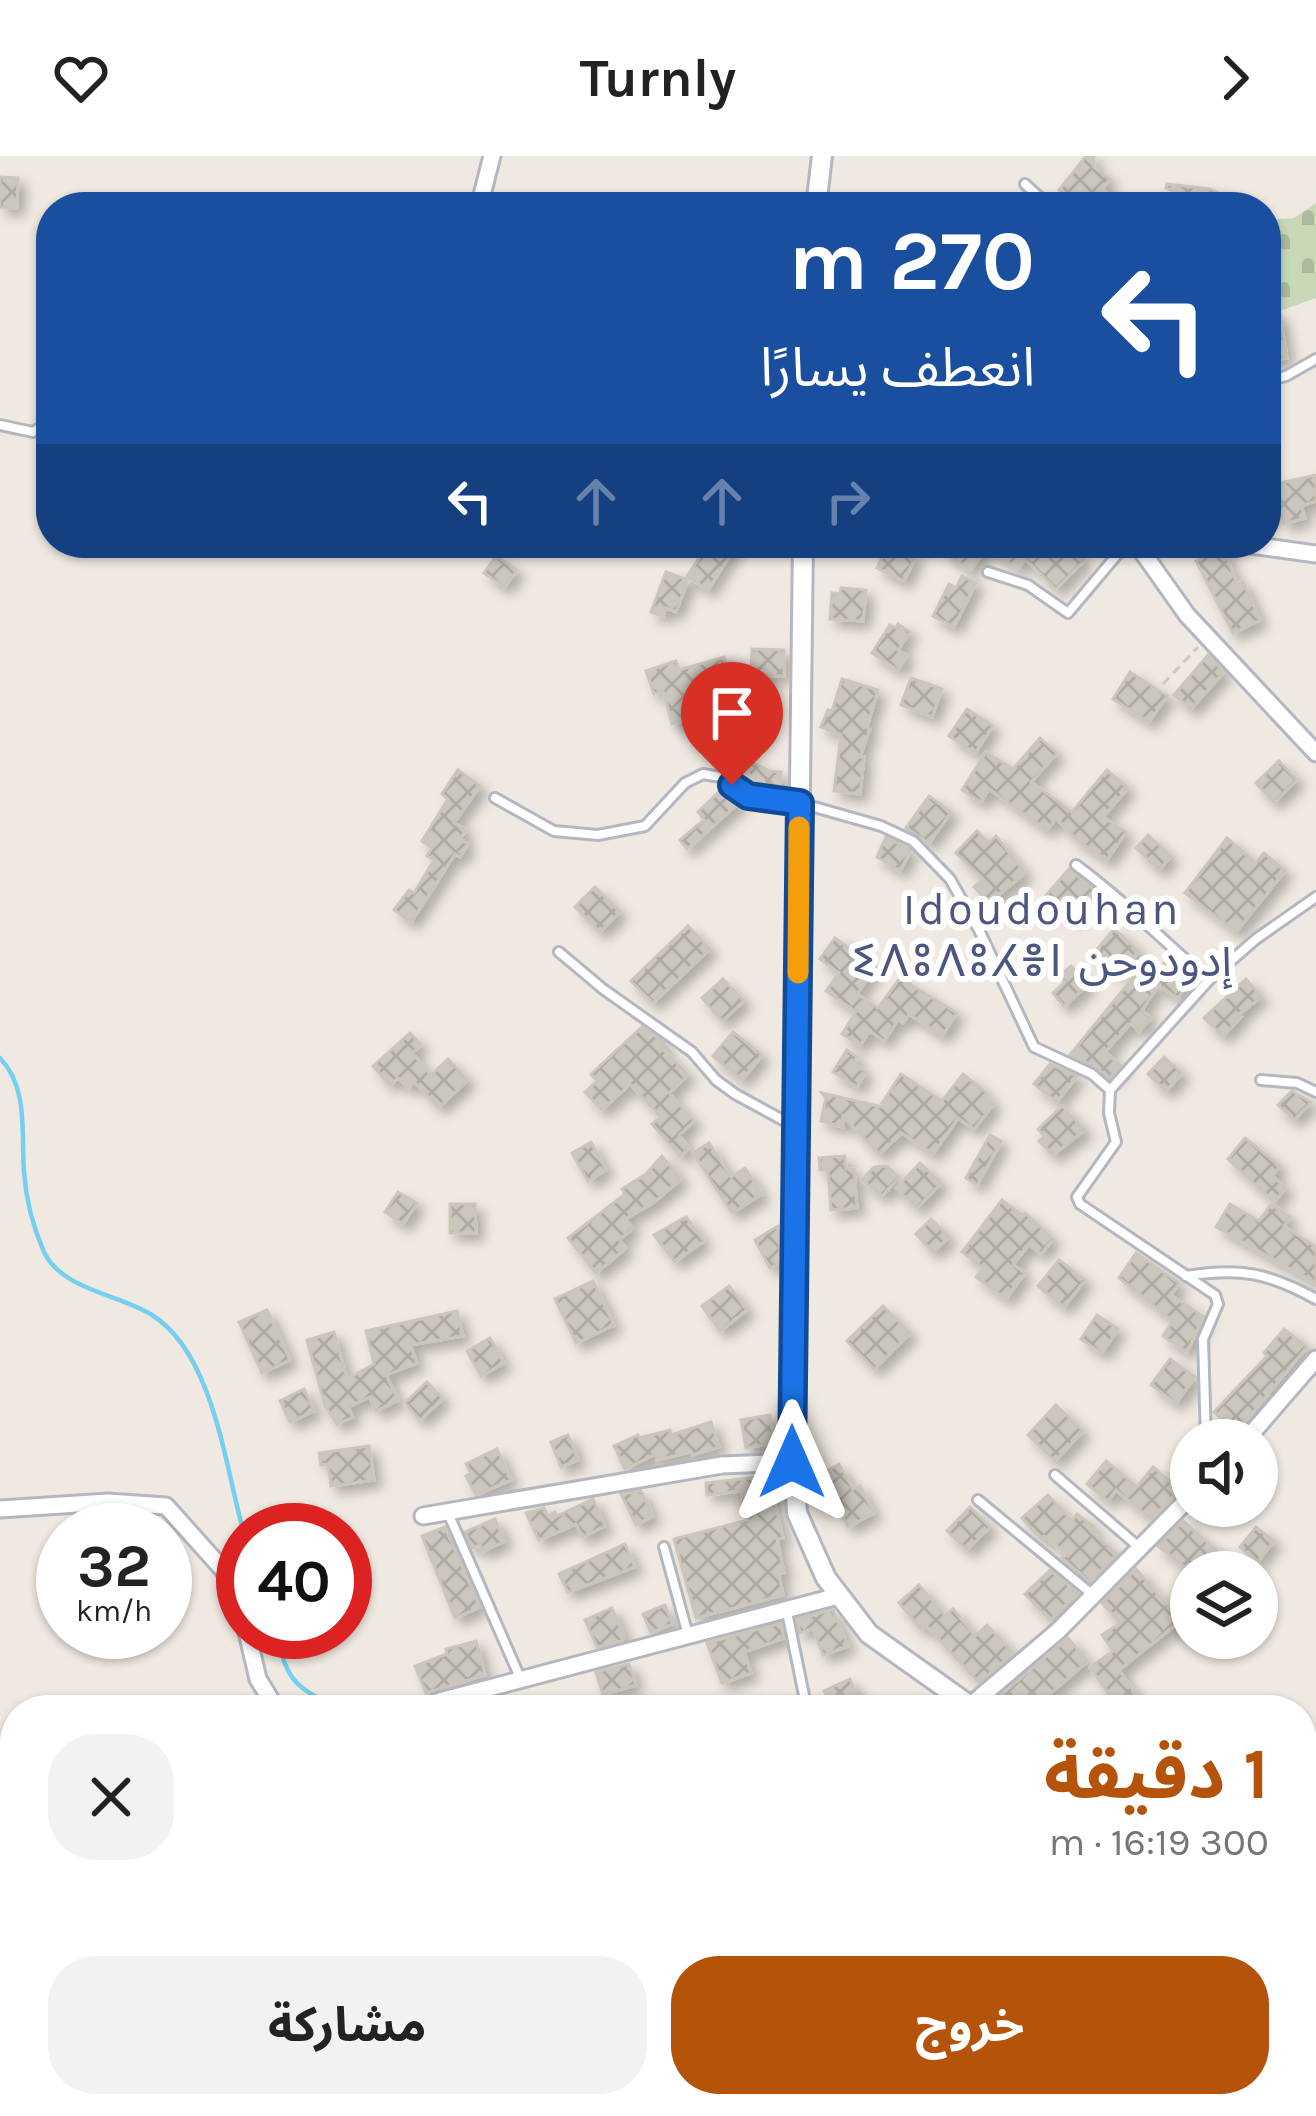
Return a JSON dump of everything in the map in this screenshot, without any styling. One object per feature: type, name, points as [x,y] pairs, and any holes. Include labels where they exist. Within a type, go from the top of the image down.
[{"type":"street","points":[[483,192],[492,156]]},
{"type":"street","points":[[818,192],[822,156]]},
{"type":"street","points":[[1281,549],[1316,554]]},
{"type":"street","points":[[803,558],[792,1462],[797,1513],[838,1596],[869,1634],[953,1695]]},
{"type":"street","points":[[1150,558],[1187,615],[1316,753]]},
{"type":"street","points":[[1264,1419],[1316,1359]]},
{"type":"street","points":[[423,1516],[722,1465],[792,1462]]},
{"type":"street","points":[[0,1509],[108,1502],[166,1505],[216,1562]]},
{"type":"street","points":[[985,1695],[1170,1517]]},
{"type":"street","points":[[463,1695],[838,1596]]},
{"type":"street","points":[[253,1659],[269,1695]]},
{"type":"lane","points":[[1024,184],[1033,192]]},
{"type":"lane","points":[[1281,377],[1316,359]]},
{"type":"lane","points":[[0,425],[36,430]]},
{"type":"lane","points":[[988,572],[1028,585],[1068,613],[1114,558]]},
{"type":"lane","points":[[495,798],[554,831],[598,835],[644,826],[685,783],[703,774],[721,777],[748,796],[800,803],[881,826],[914,841],[936,861],[979,930],[1034,1048],[1092,1074],[1109,1090]]},
{"type":"lane","points":[[1076,866],[1120,898],[1209,980]]},
{"type":"lane","points":[[1205,1419],[1203,1340],[1219,1304],[1215,1295],[1080,1204],[1077,1197],[1116,1142],[1109,1090],[1209,980],[1316,897]]},
{"type":"lane","points":[[559,952],[692,1052],[716,1080],[795,1127]]},
{"type":"lane","points":[[1261,1079],[1297,1083],[1316,1092]]},
{"type":"lane","points":[[1185,1276],[1250,1273],[1272,1277],[1316,1299]]},
{"type":"lane","points":[[1055,1474],[1140,1548]]},
{"type":"lane","points":[[979,1500],[1093,1595]]},
{"type":"lane","points":[[447,1512],[521,1680]]},
{"type":"lane","points":[[664,1547],[688,1635]]},
{"type":"lane","points":[[786,1609],[804,1695]]},
{"type":"path","points":[[1163,684],[1208,637]]},
{"type":"green space","points":[[1316,203],[1316,298],[1281,311],[1281,219],[1294,218]]},
{"type":"building","points":[[1086,156],[1094,156],[1094,167],[1110,179],[1102,189],[1106,192],[1059,190]]},
{"type":"building","points":[[0,177],[18,178],[17,208],[0,207]]},
{"type":"building","points":[[1167,184],[1216,192],[1174,192]]},
{"type":"building","points":[[1281,320],[1287,358],[1281,359]]},
{"type":"building","points":[[1316,475],[1316,501],[1301,506],[1305,518],[1284,524],[1281,483]]},
{"type":"building","points":[[495,558],[517,570],[505,587],[484,573]]},
{"type":"building","points":[[699,558],[728,558],[708,590],[687,576]]},
{"type":"building","points":[[882,558],[915,558],[904,581],[877,568]]},
{"type":"building","points":[[952,558],[979,558],[971,570]]},
{"type":"building","points":[[1001,558],[1085,560],[1056,589],[1025,559],[1018,569]]},
{"type":"building","points":[[1227,558],[1260,620],[1233,633],[1196,561]]},
{"type":"building","points":[[666,572],[688,580],[676,612],[666,608],[663,616],[651,612]]},
{"type":"building","points":[[962,576],[976,583],[954,627],[933,616],[949,584],[956,588]]},
{"type":"building","points":[[841,588],[866,590],[863,621],[830,619],[832,593],[840,594]]},
{"type":"building","points":[[898,624],[910,632],[898,650],[907,656],[898,670],[872,653],[890,625],[896,628]]},
{"type":"building","points":[[752,649],[784,650],[784,676],[751,675]]},
{"type":"building","points":[[1208,655],[1224,672],[1191,709],[1174,695]]},
{"type":"building","points":[[724,657],[740,713],[734,735],[718,732],[723,710],[672,724],[663,691],[654,694],[646,671],[676,661],[679,670]]},
{"type":"building","points":[[1130,672],[1167,696],[1149,722],[1113,699]]},
{"type":"building","points":[[911,678],[942,689],[932,717],[901,705]]},
{"type":"building","points":[[842,679],[878,690],[860,757],[864,757],[860,794],[834,791],[841,735],[821,727],[828,710],[832,711]]},
{"type":"building","points":[[967,709],[993,726],[975,753],[949,736]]},
{"type":"building","points":[[1040,738],[1057,753],[1031,782],[1072,812],[1107,770],[1128,788],[1103,817],[1126,832],[1107,860],[1078,841],[1056,818],[1047,830],[989,789],[981,802],[962,790],[986,752],[1013,769]]},
{"type":"building","points":[[744,758],[781,772],[780,792],[765,790],[765,783],[738,769]]},
{"type":"building","points":[[1279,761],[1297,780],[1274,802],[1256,783]]},
{"type":"building","points":[[458,770],[480,786],[454,823],[466,830],[460,839],[468,844],[460,857],[455,854],[411,922],[394,910],[409,890],[414,893],[434,860],[427,856],[432,848],[422,841],[448,799],[442,794]]},
{"type":"building","points":[[723,788],[741,801],[687,849],[680,840],[704,820],[698,812]]},
{"type":"building","points":[[929,796],[951,812],[929,843],[906,828]]},
{"type":"building","points":[[977,831],[989,843],[996,836],[1025,873],[989,903],[974,887],[983,879],[956,853]]},
{"type":"building","points":[[1148,835],[1171,856],[1159,870],[1136,848]]},
{"type":"building","points":[[886,837],[911,850],[900,871],[877,857]]},
{"type":"building","points":[[1227,838],[1256,863],[1264,853],[1285,871],[1236,932],[1185,893]]},
{"type":"building","points":[[1069,869],[1095,890],[1071,917],[1042,900]]},
{"type":"building","points":[[595,887],[620,912],[600,932],[575,907]]},
{"type":"building","points":[[688,926],[710,949],[653,1003],[631,981]]},
{"type":"building","points":[[1114,929],[1139,951],[1118,974],[1094,953]]},
{"type":"building","points":[[835,938],[876,967],[857,994],[878,1008],[900,978],[957,1013],[942,1036],[909,1014],[903,1023],[898,1020],[884,1041],[870,1031],[860,1045],[842,1034],[856,1012],[826,991],[839,973],[820,959]]},
{"type":"building","points":[[1165,962],[1191,979],[1178,998],[1152,981]]},
{"type":"building","points":[[1071,966],[1088,985],[1064,1006],[1053,993],[1065,982],[1059,976]]},
{"type":"building","points":[[1135,975],[1156,989],[1142,1010],[1151,1018],[1139,1031],[1131,1023],[1105,1052],[1121,1066],[1109,1078],[1070,1055]]},
{"type":"building","points":[[723,979],[744,1001],[722,1021],[702,998]]},
{"type":"building","points":[[1246,979],[1261,997],[1238,1015],[1241,1017],[1223,1036],[1204,1018]]},
{"type":"building","points":[[642,1027],[665,1043],[661,1047],[688,1075],[669,1093],[694,1121],[679,1135],[689,1148],[680,1156],[652,1124],[661,1117],[630,1084],[602,1110],[585,1092],[597,1081],[591,1074]]},
{"type":"building","points":[[733,1032],[762,1055],[742,1080],[713,1056]]},
{"type":"building","points":[[410,1033],[421,1045],[412,1053],[431,1075],[448,1059],[468,1080],[439,1107],[414,1082],[408,1088],[398,1078],[390,1085],[373,1066]]},
{"type":"building","points":[[847,1050],[857,1057],[853,1064],[866,1072],[857,1087],[833,1072]]},
{"type":"building","points":[[1164,1057],[1182,1073],[1166,1091],[1148,1074]]},
{"type":"building","points":[[1050,1064],[1077,1076],[1057,1102],[1034,1084]]},
{"type":"building","points":[[901,1074],[942,1101],[963,1074],[994,1104],[974,1129],[958,1118],[933,1154],[902,1133],[879,1154],[843,1116],[843,1127],[821,1121],[826,1098],[822,1093],[891,1109],[882,1103]]},
{"type":"building","points":[[1292,1091],[1311,1102],[1294,1120],[1278,1105]]},
{"type":"building","points":[[1062,1106],[1085,1130],[1053,1155],[1039,1141],[1044,1136],[1038,1129]]},
{"type":"building","points":[[990,1135],[1001,1141],[977,1185],[966,1178]]},
{"type":"building","points":[[1245,1138],[1280,1166],[1272,1176],[1286,1188],[1274,1202],[1228,1159]]},
{"type":"building","points":[[591,1142],[606,1170],[588,1181],[572,1153]]},
{"type":"building","points":[[709,1143],[731,1177],[745,1168],[762,1194],[732,1213],[693,1153]]},
{"type":"building","points":[[662,1156],[681,1179],[625,1219],[633,1228],[619,1240],[626,1248],[596,1273],[568,1238],[625,1194],[622,1189],[646,1174]]},
{"type":"building","points":[[845,1156],[846,1169],[854,1169],[857,1208],[831,1210],[828,1170],[820,1170],[819,1158]]},
{"type":"building","points":[[920,1163],[941,1183],[917,1208],[896,1188]]},
{"type":"building","points":[[887,1166],[899,1177],[882,1196],[862,1180],[874,1167]]},
{"type":"building","points":[[398,1192],[417,1203],[403,1224],[385,1212]]},
{"type":"building","points":[[1002,1200],[1025,1213],[1053,1239],[1041,1254],[1029,1244],[1013,1265],[1025,1273],[1006,1299],[976,1277],[983,1268],[962,1252]]},
{"type":"building","points":[[450,1204],[475,1204],[476,1233],[450,1233]]},
{"type":"building","points":[[1230,1204],[1259,1221],[1271,1204],[1290,1217],[1284,1226],[1316,1247],[1316,1283],[1216,1227]]},
{"type":"building","points":[[686,1217],[704,1241],[675,1262],[654,1235]]},
{"type":"building","points":[[931,1219],[949,1237],[933,1252],[916,1234]]},
{"type":"building","points":[[778,1226],[781,1262],[770,1268],[755,1240]]},
{"type":"building","points":[[1136,1253],[1179,1283],[1171,1295],[1204,1317],[1187,1352],[1163,1336],[1173,1321],[1119,1278]]},
{"type":"building","points":[[1059,1260],[1085,1280],[1064,1307],[1038,1286]]},
{"type":"building","points":[[593,1281],[614,1325],[576,1343],[555,1299]]},
{"type":"building","points":[[729,1286],[747,1310],[720,1331],[702,1306]]},
{"type":"building","points":[[883,1306],[910,1333],[874,1369],[847,1341]]},
{"type":"building","points":[[267,1310],[290,1360],[262,1373],[239,1322]]},
{"type":"building","points":[[457,1311],[463,1336],[410,1345],[417,1363],[386,1375],[398,1400],[376,1411],[370,1397],[348,1407],[353,1417],[337,1424],[325,1406],[307,1340],[334,1332],[347,1379],[374,1364],[366,1331]]},
{"type":"building","points":[[1097,1315],[1118,1329],[1102,1353],[1081,1339]]},
{"type":"building","points":[[1284,1329],[1307,1347],[1248,1419],[1221,1419],[1214,1412],[1267,1356],[1264,1353]]},
{"type":"building","points":[[490,1338],[504,1363],[481,1376],[467,1351]]},
{"type":"building","points":[[1170,1359],[1195,1377],[1176,1403],[1151,1385]]},
{"type":"building","points":[[427,1382],[443,1399],[420,1420],[405,1403]]},
{"type":"building","points":[[304,1389],[314,1411],[290,1422],[280,1401]]},
{"type":"building","points":[[1056,1405],[1083,1431],[1055,1461],[1028,1435]]},
{"type":"building","points":[[770,1415],[774,1443],[746,1448],[741,1420]]},
{"type":"building","points":[[711,1422],[719,1447],[692,1455],[657,1460],[656,1454],[625,1469],[614,1446],[638,1435],[670,1430],[671,1435]]},
{"type":"building","points":[[568,1435],[578,1460],[561,1467],[551,1442]]},
{"type":"building","points":[[369,1446],[374,1480],[331,1486],[328,1464],[321,1465],[319,1453]]},
{"type":"building","points":[[497,1449],[511,1480],[476,1495],[466,1476],[471,1473],[466,1464]]},
{"type":"building","points":[[1106,1461],[1137,1487],[1153,1467],[1170,1481],[1170,1500],[1151,1519],[1116,1490],[1108,1501],[1087,1484]]},
{"type":"building","points":[[839,1464],[853,1489],[860,1486],[874,1513],[848,1527],[820,1475]]},
{"type":"building","points":[[775,1475],[779,1493],[773,1495],[783,1538],[777,1539],[783,1595],[696,1618],[674,1539],[748,1520],[741,1491],[707,1495],[706,1483]]},
{"type":"building","points":[[641,1491],[653,1516],[636,1525],[621,1494]]},
{"type":"building","points":[[1048,1495],[1072,1521],[1077,1514],[1094,1527],[1091,1531],[1117,1554],[1090,1582],[1062,1558],[1067,1554],[1044,1536],[1041,1539],[1022,1518]]},
{"type":"building","points":[[593,1499],[605,1526],[582,1537],[576,1524],[539,1540],[526,1513],[544,1508],[548,1516],[555,1512],[557,1516]]},
{"type":"building","points":[[970,1507],[990,1527],[967,1550],[947,1531]]},
{"type":"building","points":[[495,1519],[505,1541],[483,1551],[480,1545],[472,1548],[465,1532]]},
{"type":"building","points":[[445,1527],[480,1607],[455,1618],[422,1536]]},
{"type":"building","points":[[1177,1527],[1190,1527],[1217,1551],[1170,1551],[1170,1555],[1158,1546]]},
{"type":"building","points":[[1256,1527],[1274,1541],[1266,1551],[1240,1547]]},
{"type":"building","points":[[625,1544],[635,1567],[568,1592],[559,1574]]},
{"type":"building","points":[[1136,1569],[1170,1608],[1170,1629],[1119,1670],[1136,1695],[1110,1695],[1090,1667],[1113,1651],[1102,1635],[1120,1623],[1102,1603]]},
{"type":"building","points":[[1050,1570],[1078,1593],[1050,1620],[1025,1594]]},
{"type":"building","points":[[919,1585],[945,1616],[953,1609],[975,1636],[987,1625],[1013,1653],[979,1683],[899,1603]]},
{"type":"building","points":[[665,1605],[672,1624],[651,1633],[643,1614]]},
{"type":"building","points":[[612,1608],[624,1636],[622,1641],[597,1647],[585,1620]]},
{"type":"building","points":[[833,1610],[848,1646],[823,1655],[813,1628],[800,1633],[797,1619]]},
{"type":"building","points":[[781,1623],[784,1638],[744,1652],[751,1673],[722,1683],[707,1643]]},
{"type":"building","points":[[1068,1638],[1088,1661],[1048,1695],[1001,1695]]},
{"type":"building","points":[[476,1641],[485,1675],[426,1693],[415,1666],[447,1654],[446,1649]]},
{"type":"building","points":[[629,1664],[636,1685],[603,1695],[596,1672]]},
{"type":"building","points":[[850,1679],[857,1695],[826,1695],[824,1691]]},
{"type":"waterway","points":[[0,1058],[20,1097],[26,1193],[44,1252],[64,1275],[139,1308],[173,1332],[189,1355],[214,1412],[236,1503]]},
{"type":"waterway","points":[[284,1659],[297,1683],[314,1695]]},
{"type":"slow traffic","points":[[798,973],[799,827]]},
{"type":"district","name":"Idoudouhan ⵉⴷⵓⴷⵓⵃⴻⵏ إدودوحن","points":[[1042,934]]},
{"type":"route","points":[[732,785],[748,796],[800,803],[792,1462]]}]
